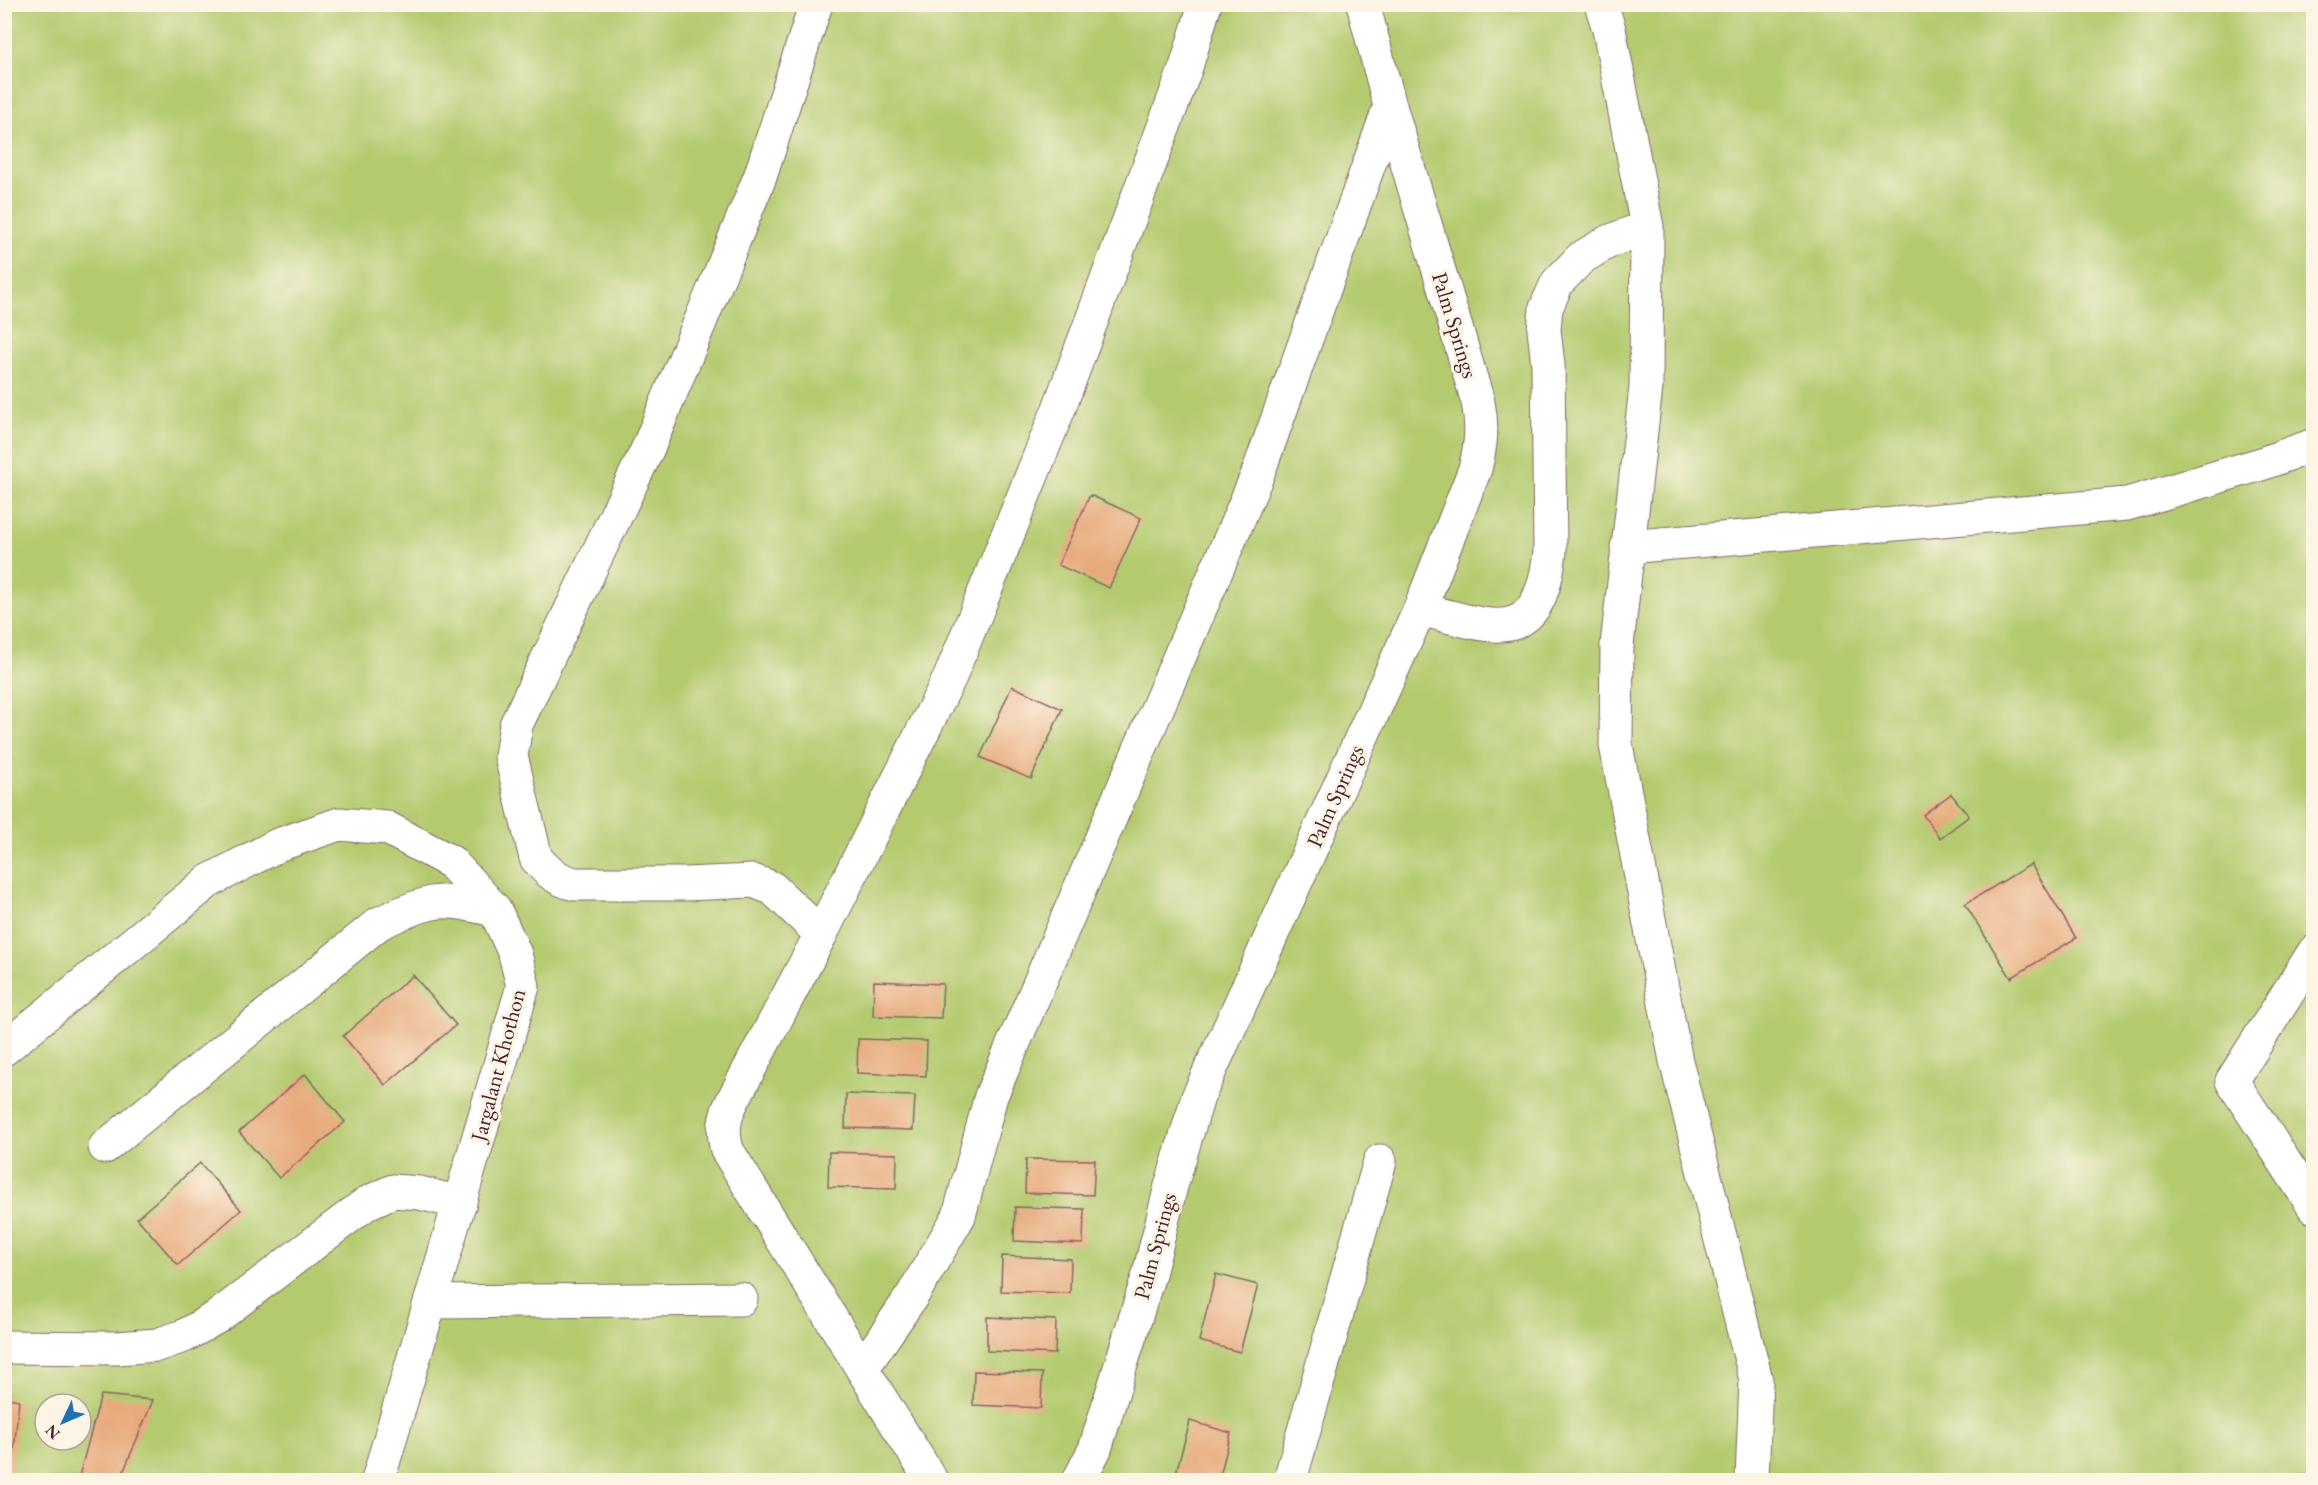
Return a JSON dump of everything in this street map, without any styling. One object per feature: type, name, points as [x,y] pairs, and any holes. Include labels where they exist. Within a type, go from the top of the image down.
[{"type":"street","points":[[816,4],[760,177],[648,448],[516,725],[511,756],[536,858],[563,881],[575,884],[753,881],[772,888],[821,934]]},
{"type":"street","points":[[931,1480],[727,1150],[723,1138],[727,1112],[821,934],[950,677],[1058,411],[1186,67],[1205,4]]},
{"type":"street","name":"Palm Springs","points":[[1079,1480],[1095,1449],[1149,1274],[1171,1186],[1198,1097],[1420,609],[1474,469],[1482,434],[1472,381],[1390,106],[1364,4]]},
{"type":"street","points":[[1601,4],[1609,29],[1647,226],[1646,387],[1617,645],[1616,745],[1676,1061],[1756,1380],[1752,1480]]},
{"type":"street","points":[[862,1369],[912,1296],[959,1216],[991,1096],[1257,476],[1390,106]]},
{"type":"street","points":[[1420,609],[1493,627],[1516,624],[1537,604],[1547,581],[1550,551],[1548,364],[1544,329],[1546,308],[1557,283],[1581,258],[1608,242],[1647,226]]},
{"type":"street","points":[[1627,547],[2127,504],[2261,464],[2313,445]]},
{"type":"street","name":"Jargalant Khothon","points":[[4,1049],[209,881],[278,845],[339,824],[387,828],[451,862],[495,910],[515,954],[523,986],[378,1480]]},
{"type":"street","points":[[105,1147],[378,924],[406,911],[434,902],[460,903],[495,910]]},
{"type":"street","points":[[2313,951],[2232,1081],[2313,1207]]},
{"type":"street","points":[[1290,1480],[1380,1161]]},
{"type":"street","points":[[4,1347],[156,1346],[184,1336],[217,1317],[367,1203],[393,1191],[420,1193],[460,1203]]},
{"type":"street","points":[[431,1302],[741,1299]]},
{"type":"green space","points":[[5,5],[2313,5],[2313,1480],[5,1480]]},
{"type":"building","points":[[1090,495],[1141,518],[1109,588],[1058,565]]},
{"type":"building","points":[[1012,686],[1062,709],[1031,779],[980,757]]},
{"type":"building","points":[[1951,794],[1969,816],[1940,838],[1923,815]]},
{"type":"building","points":[[2031,864],[2076,938],[2011,978],[1965,904]]},
{"type":"building","points":[[413,975],[456,1025],[385,1085],[343,1036]]},
{"type":"building","points":[[874,981],[943,984],[941,1018],[873,1016]]},
{"type":"building","points":[[858,1039],[927,1041],[926,1076],[857,1073]]},
{"type":"building","points":[[305,1074],[345,1122],[279,1178],[239,1132]]},
{"type":"building","points":[[846,1094],[915,1096],[913,1130],[845,1128]]},
{"type":"building","points":[[829,1152],[897,1154],[896,1189],[828,1187]]},
{"type":"building","points":[[1026,1159],[1095,1160],[1093,1195],[1025,1193]]},
{"type":"building","points":[[200,1163],[241,1210],[178,1265],[137,1218]]},
{"type":"building","points":[[1015,1207],[1084,1209],[1083,1244],[1014,1241]]},
{"type":"building","points":[[1002,1256],[1071,1259],[1070,1293],[1001,1291]]},
{"type":"building","points":[[1216,1274],[1258,1285],[1240,1352],[1199,1341]]},
{"type":"building","points":[[987,1317],[1056,1320],[1055,1354],[987,1351]]},
{"type":"building","points":[[974,1371],[1042,1373],[1041,1408],[973,1405]]},
{"type":"building","points":[[101,1395],[153,1400],[120,1480],[78,1480],[86,1452],[93,1452],[93,1425]]},
{"type":"building","points":[[4,1397],[19,1400],[11,1480],[4,1480]]},
{"type":"building","points":[[1190,1421],[1231,1433],[1219,1480],[1174,1480]]}]
